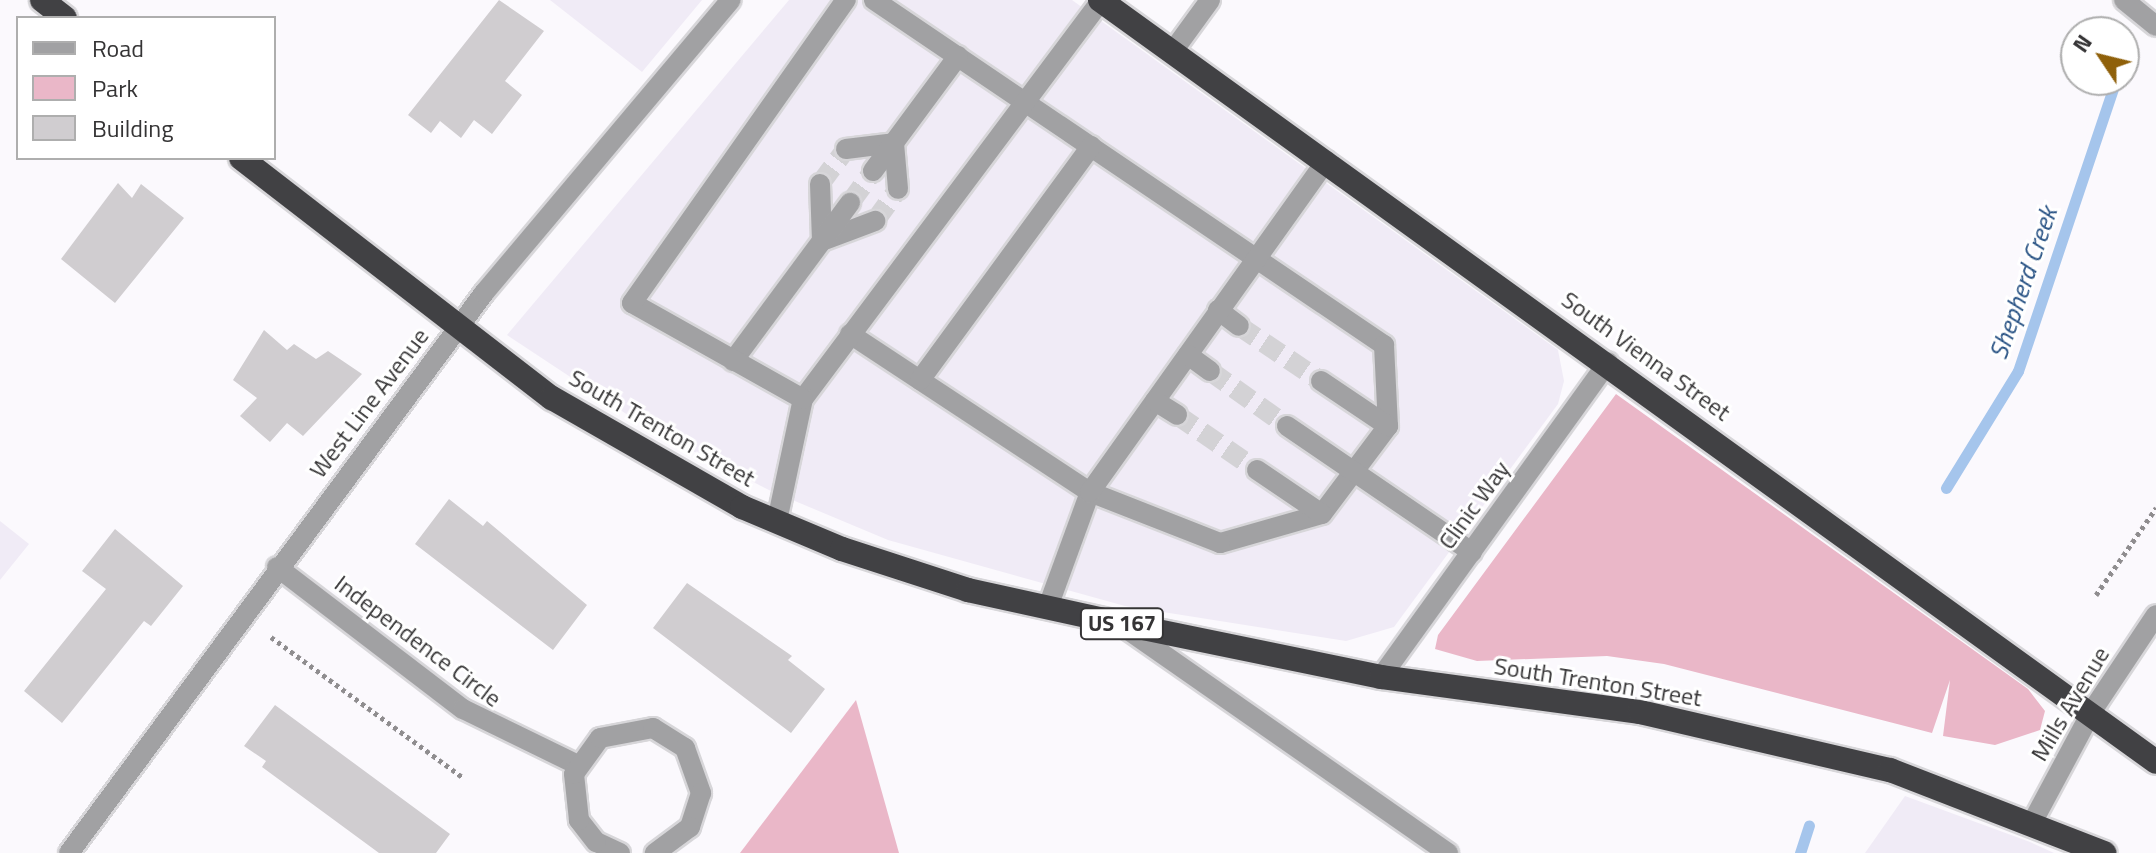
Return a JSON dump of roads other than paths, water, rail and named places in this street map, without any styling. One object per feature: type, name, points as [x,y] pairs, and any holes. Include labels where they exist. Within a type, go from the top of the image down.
[{"type":"highway","points":[[42,0],[62,16]]},
{"type":"highway","name":"South Vienna Street","points":[[1100,0],[2092,711],[2156,762]]},
{"type":"highway","name":"South Trenton Street","points":[[244,160],[456,330],[645,455],[777,521],[968,590],[1381,677],[1640,712],[1890,770],[2104,853]]},
{"type":"street","name":"West Line Avenue","points":[[69,853],[277,567],[456,330],[731,0]]},
{"type":"street","points":[[803,399],[632,303],[846,0]]},
{"type":"street","points":[[850,334],[1090,492],[1220,543],[1322,514],[1388,426],[1384,345],[874,0]]},
{"type":"street","points":[[777,521],[803,399],[1022,100],[1100,0]]},
{"type":"street","points":[[1173,51],[1210,0]]},
{"type":"street","points":[[2124,0],[2156,26]]},
{"type":"street","points":[[873,171],[958,56]]},
{"type":"street","points":[[846,149],[894,143]]},
{"type":"street","points":[[894,143],[898,189]]},
{"type":"street","points":[[920,380],[1091,146]]},
{"type":"street","points":[[1048,607],[1090,492],[1326,161]]},
{"type":"street","points":[[820,184],[822,241]]},
{"type":"street","points":[[733,361],[850,203]]},
{"type":"street","points":[[822,241],[875,221]]},
{"type":"street","points":[[1218,310],[1239,326]]},
{"type":"street","points":[[1188,355],[1210,371]]},
{"type":"street","name":"Clinic Way","points":[[1381,677],[1608,362]]},
{"type":"street","points":[[1321,381],[1388,426]]},
{"type":"street","points":[[1155,401],[1177,415]]},
{"type":"street","points":[[1287,426],[1472,552]]},
{"type":"street","points":[[1257,470],[1322,514]]},
{"type":"street","name":"Independence Circle","points":[[277,567],[463,709],[578,765]]},
{"type":"street","name":"Mills Avenue","points":[[2032,823],[2092,711],[2156,615]]},
{"type":"street","name":"South Trenton Street","points":[[1118,623],[1448,853]]},
{"type":"street","points":[[620,853],[596,842],[579,820],[572,798],[578,765],[600,738],[621,729],[653,728],[685,748],[697,767],[697,815],[674,843],[655,853]]},
{"type":"waterway","name":"Shepherd Creek","points":[[1946,488],[2018,371],[2111,96]]},
{"type":"waterway","name":"Shepherd Creek","points":[[1800,853],[1809,825]]},
{"type":"tunnel","points":[[820,184],[846,149]]},
{"type":"tunnel","points":[[850,203],[873,171]]},
{"type":"tunnel","points":[[875,221],[898,189]]},
{"type":"tunnel","points":[[1239,326],[1321,381]]},
{"type":"tunnel","points":[[1210,371],[1287,426]]},
{"type":"tunnel","points":[[1177,415],[1257,470]]}]
